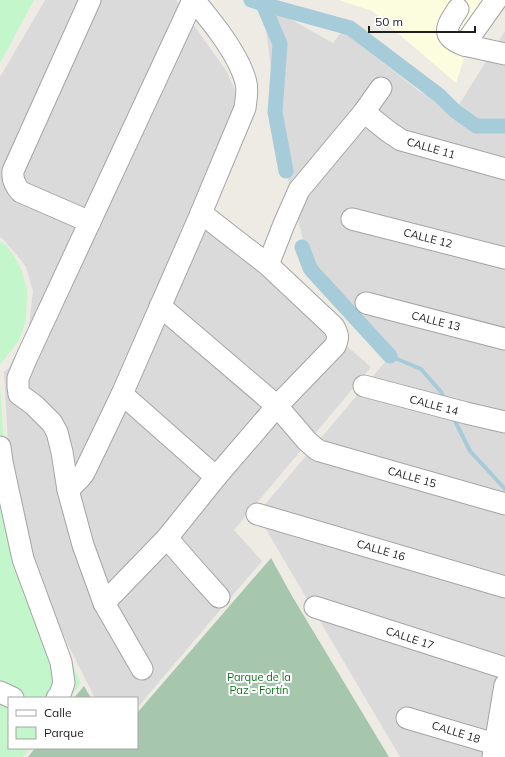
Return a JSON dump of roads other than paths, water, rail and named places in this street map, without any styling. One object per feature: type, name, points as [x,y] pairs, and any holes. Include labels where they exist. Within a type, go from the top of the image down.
[{"type":"street","points":[[90,0],[13,171],[12,177],[15,186],[21,192],[90,222]]},
{"type":"street","points":[[68,490],[84,473],[122,394],[245,108],[247,94],[245,77],[222,35],[193,0],[18,378],[20,394],[34,405],[52,423],[57,432],[68,490],[83,545],[104,603],[142,669]]},
{"type":"street","points":[[464,45],[496,0]]},
{"type":"street","points":[[458,10],[447,28],[450,38],[457,43],[505,54]]},
{"type":"street","points":[[268,266],[299,190],[364,112],[381,88]]},
{"type":"street","name":"CALLE 11","points":[[364,112],[401,140],[505,169]]},
{"type":"street","points":[[104,603],[167,538],[216,477],[277,406],[335,346],[337,341],[338,334],[334,327],[268,266],[201,213]]},
{"type":"street","name":"CALLE 12","points":[[352,219],[505,258]]},
{"type":"street","name":"CALLE 13","points":[[366,303],[505,339]]},
{"type":"street","points":[[160,306],[277,406]]},
{"type":"street","name":"CALLE 14","points":[[364,386],[441,407],[505,422]]},
{"type":"street","points":[[122,394],[216,477]]},
{"type":"street","name":"CALLE 15","points":[[277,406],[307,441],[320,451],[505,504]]},
{"type":"street","points":[[0,447],[23,559],[61,662],[64,683],[58,697]]},
{"type":"street","name":"CALLE 16","points":[[257,514],[505,587]]},
{"type":"street","points":[[167,538],[219,597]]},
{"type":"street","name":"CALLE 17","points":[[315,608],[505,668]]},
{"type":"street","points":[[498,750],[505,685]]},
{"type":"street","points":[[0,692],[11,697]]},
{"type":"street","name":"CALLE 18","points":[[407,718],[498,750]]},
{"type":"waterway","points":[[251,0],[350,28],[440,96],[455,111],[476,126],[505,126]]},
{"type":"waterway","points":[[263,4],[280,44],[275,112],[286,171]]},
{"type":"waterway","points":[[302,247],[313,272],[390,356]]},
{"type":"waterway","points":[[390,356],[421,369],[441,392],[445,400]]},
{"type":"waterway","points":[[453,417],[470,451],[505,489]]},
{"type":"park label","name":"Parque de la Paz - Fortín","points":[[259,683]]}]
